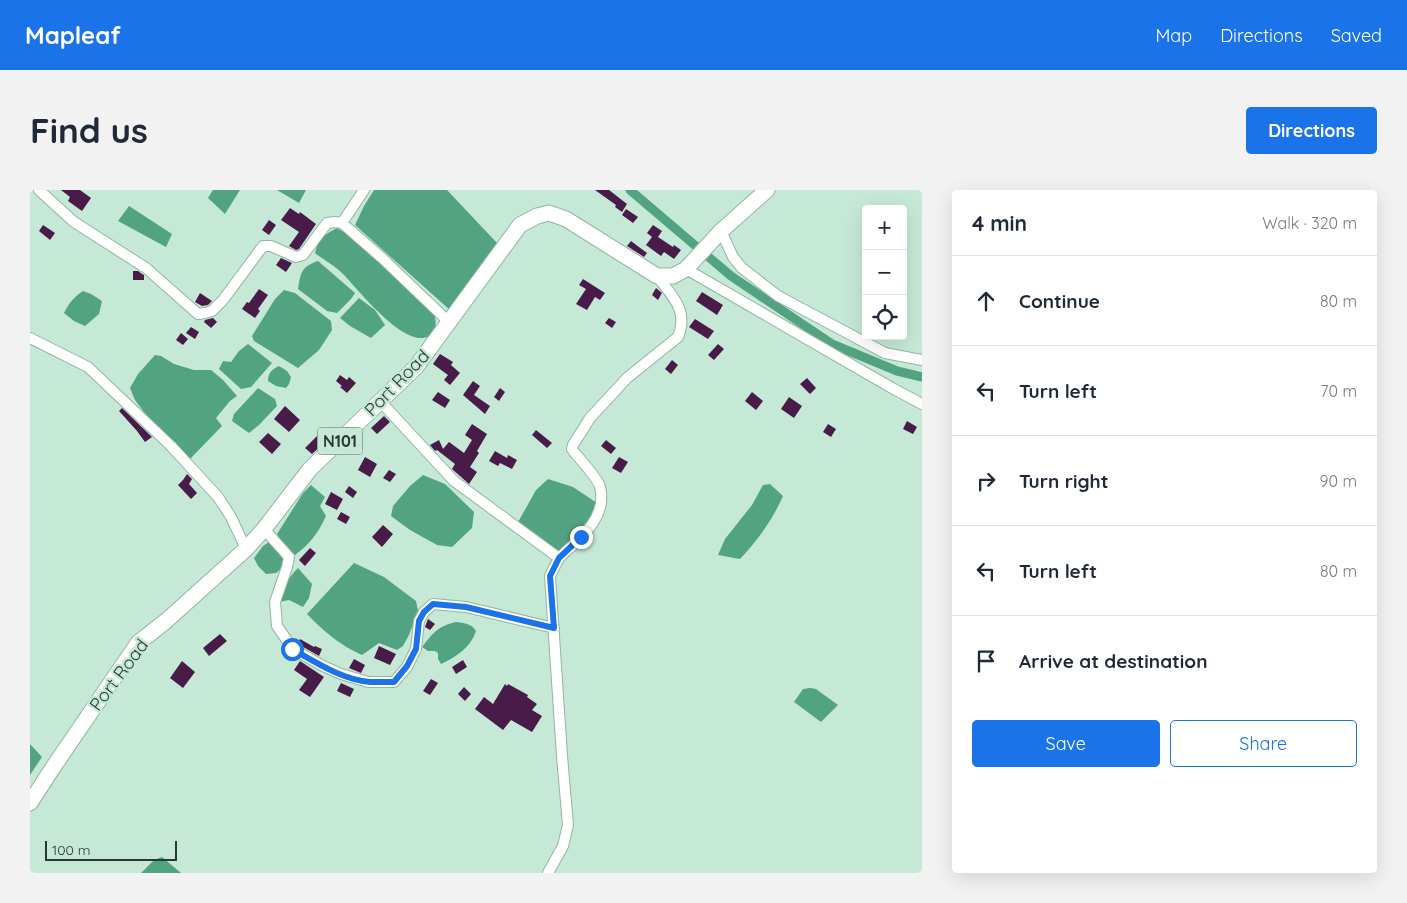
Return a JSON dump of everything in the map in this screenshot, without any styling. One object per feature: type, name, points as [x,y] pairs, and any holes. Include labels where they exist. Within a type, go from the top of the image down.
[{"type":"highway","points":[[657,276],[673,276],[689,266],[718,234],[767,190]]},
{"type":"highway","name":"Port Road","points":[[30,803],[138,643],[166,621],[246,549],[310,470],[416,367],[520,226],[537,216],[549,213],[566,219],[657,276]]},
{"type":"street","points":[[38,190],[74,222],[146,268],[198,314],[212,311],[223,300],[263,246],[271,246],[300,257],[328,223],[334,222],[342,223],[450,323]]},
{"type":"street","points":[[342,223],[364,190]]},
{"type":"street","points":[[718,234],[742,268],[778,296],[884,353],[922,360]]},
{"type":"street","points":[[689,266],[892,388],[922,404]]},
{"type":"street","points":[[548,873],[563,846],[568,825],[550,576],[559,558],[581,537],[600,512],[600,485],[574,452],[572,445],[590,418],[627,378],[678,337],[682,327],[680,308],[657,276]]},
{"type":"street","points":[[30,338],[88,368],[171,446],[218,497],[232,517],[246,549]]},
{"type":"street","points":[[380,401],[454,481],[559,558]]},
{"type":"street","points":[[264,529],[289,557],[275,602],[278,626],[292,649],[341,674],[368,682],[394,682],[407,666],[416,649],[419,621],[424,612],[433,604],[466,607],[554,628]]},
{"type":"shaded area","points":[[213,190],[240,190],[225,214],[208,198]]},
{"type":"shaded area","points":[[277,190],[306,190],[299,203]]},
{"type":"shaded area","points":[[374,190],[447,190],[497,243],[451,311],[355,225]]},
{"type":"shaded area","points":[[129,206],[172,234],[166,247],[118,221]]},
{"type":"shaded area","points":[[337,228],[355,239],[434,312],[436,326],[432,334],[419,338],[395,326],[370,304],[340,271],[315,253],[318,244],[323,238]]},
{"type":"shaded area","points":[[318,261],[355,293],[337,313],[327,311],[298,289],[300,278],[305,268]]},
{"type":"shaded area","points":[[284,290],[295,293],[331,321],[332,330],[319,350],[298,368],[254,341],[252,336],[275,299]]},
{"type":"shaded area","points":[[83,291],[102,301],[99,314],[85,326],[74,321],[64,313],[72,300]]},
{"type":"shaded area","points":[[359,298],[375,310],[385,325],[371,338],[340,318]]},
{"type":"shaded area","points":[[248,344],[272,363],[251,387],[241,389],[219,369],[223,361],[231,362],[239,351]]},
{"type":"shaded area","points":[[155,355],[161,356],[174,364],[194,370],[211,370],[237,396],[230,401],[216,418],[222,426],[190,459],[171,442],[144,412],[135,400],[130,388],[138,374]]},
{"type":"shaded area","points":[[279,366],[287,371],[291,377],[286,388],[276,386],[268,381],[271,372]]},
{"type":"shaded area","points":[[258,388],[275,399],[277,406],[249,433],[232,421],[234,414]]},
{"type":"shaded area","points":[[423,475],[445,484],[474,512],[472,528],[452,547],[437,545],[410,530],[391,516],[393,506],[410,486]]},
{"type":"shaded area","points":[[548,479],[573,487],[597,503],[588,527],[558,553],[517,524],[536,490]]},
{"type":"shaded area","points":[[770,484],[783,496],[775,513],[759,537],[740,559],[718,555],[725,539],[752,505],[763,485]]},
{"type":"shaded area","points":[[311,485],[325,497],[320,506],[326,516],[313,538],[295,555],[282,545],[277,534],[303,493]]},
{"type":"shaded area","points":[[269,542],[284,559],[283,567],[276,573],[266,574],[258,566],[254,558],[263,546]]},
{"type":"shaded area","points":[[354,563],[384,577],[416,601],[418,611],[409,635],[403,646],[397,650],[379,643],[362,655],[333,638],[307,614]]},
{"type":"shaded area","points":[[298,568],[312,584],[309,598],[303,607],[289,600],[279,602],[286,584]]},
{"type":"shaded area","points":[[456,622],[465,623],[474,628],[476,631],[474,637],[462,651],[441,664],[438,659],[438,653],[428,651],[422,647],[436,631]]},
{"type":"shaded area","points":[[803,689],[816,689],[838,705],[821,722],[794,702]]},
{"type":"shaded area","points":[[30,744],[42,757],[30,775]]},
{"type":"shaded area","points":[[162,857],[181,873],[141,873],[154,860]]},
{"type":"building","points":[[61,190],[80,190],[91,198],[82,211],[68,201],[70,197]]},
{"type":"building","points":[[595,190],[609,190],[627,204],[622,212],[615,207],[616,205]]},
{"type":"building","points":[[290,208],[299,214],[300,212],[316,224],[299,249],[296,250],[289,246],[299,232],[281,220]]},
{"type":"building","points":[[626,209],[638,217],[633,223],[622,215]]},
{"type":"building","points":[[269,220],[276,225],[269,235],[262,230]]},
{"type":"building","points":[[43,225],[55,233],[50,240],[39,231]]},
{"type":"building","points":[[653,225],[662,231],[658,237],[681,250],[674,259],[664,252],[661,256],[646,245],[652,237],[647,233]]},
{"type":"building","points":[[631,241],[647,253],[644,257],[627,246]]},
{"type":"building","points":[[281,258],[292,263],[286,272],[276,265]]},
{"type":"building","points":[[133,271],[138,271],[144,275],[144,280],[133,280]]},
{"type":"building","points":[[583,279],[605,293],[600,300],[595,297],[587,310],[576,304],[586,289],[579,285]]},
{"type":"building","points":[[656,288],[662,293],[658,300],[652,295]]},
{"type":"building","points":[[259,289],[268,295],[258,309],[260,311],[255,318],[242,309]]},
{"type":"building","points":[[702,292],[723,305],[717,315],[696,301]]},
{"type":"building","points":[[200,293],[212,301],[208,305],[202,306],[195,302]]},
{"type":"building","points":[[213,318],[217,322],[211,328],[204,322]]},
{"type":"building","points":[[609,318],[616,322],[612,328],[605,323]]},
{"type":"building","points":[[695,319],[714,331],[708,339],[689,327]]},
{"type":"building","points":[[191,327],[199,332],[195,339],[186,333]]},
{"type":"building","points":[[181,333],[188,339],[183,345],[176,340]]},
{"type":"building","points":[[718,344],[724,349],[714,360],[708,355]]},
{"type":"building","points":[[440,354],[453,362],[451,365],[460,373],[450,385],[444,380],[448,375],[433,364]]},
{"type":"building","points":[[672,360],[678,365],[671,374],[665,369]]},
{"type":"building","points":[[340,375],[347,380],[349,377],[356,383],[347,393],[336,381]]},
{"type":"building","points":[[807,378],[816,388],[810,394],[800,384]]},
{"type":"building","points":[[473,381],[480,386],[474,395],[490,406],[485,414],[463,395]]},
{"type":"building","points":[[500,388],[505,392],[499,401],[494,397]]},
{"type":"building","points":[[438,392],[450,400],[445,408],[432,400]]},
{"type":"building","points":[[752,392],[763,401],[756,410],[745,401]]},
{"type":"building","points":[[789,397],[802,406],[794,418],[781,409]]},
{"type":"building","points":[[285,406],[300,420],[289,432],[274,419]]},
{"type":"building","points":[[122,408],[152,437],[145,442],[119,411]]},
{"type":"building","points":[[384,416],[390,422],[377,434],[371,428]]},
{"type":"building","points":[[907,421],[917,427],[913,434],[903,429]]},
{"type":"building","points":[[472,424],[487,434],[477,451],[479,453],[470,467],[477,472],[469,484],[452,469],[455,464],[437,450],[435,451],[430,445],[439,440],[443,449],[449,442],[464,453],[472,440],[465,435]]},
{"type":"building","points":[[828,424],[836,429],[831,437],[823,432]]},
{"type":"building","points":[[536,430],[552,443],[547,448],[532,435]]},
{"type":"building","points":[[268,433],[281,444],[272,454],[259,442]]},
{"type":"building","points":[[318,435],[325,442],[312,454],[305,448]]},
{"type":"building","points":[[606,440],[616,448],[611,454],[601,446]]},
{"type":"building","points":[[495,451],[507,458],[508,455],[517,460],[512,469],[500,463],[498,466],[489,461]]},
{"type":"building","points":[[365,457],[377,464],[370,477],[358,470]]},
{"type":"building","points":[[619,457],[628,462],[621,473],[612,468]]},
{"type":"building","points":[[389,470],[396,474],[390,482],[383,478]]},
{"type":"building","points":[[187,474],[192,479],[189,484],[197,493],[191,499],[178,485]]},
{"type":"building","points":[[349,486],[357,492],[353,498],[345,492]]},
{"type":"building","points":[[331,492],[343,499],[337,510],[325,504]]},
{"type":"building","points":[[341,512],[350,517],[346,524],[337,519]]},
{"type":"building","points":[[383,525],[393,534],[382,547],[372,537]]},
{"type":"building","points":[[310,548],[316,553],[305,566],[299,560]]},
{"type":"building","points":[[428,619],[435,624],[430,630],[425,627]]},
{"type":"building","points":[[220,634],[227,641],[209,656],[203,648]]},
{"type":"building","points":[[300,639],[322,649],[319,656],[298,644]]},
{"type":"building","points":[[379,646],[396,654],[390,665],[374,658]]},
{"type":"building","points":[[354,659],[365,665],[361,673],[349,668]]},
{"type":"building","points":[[463,660],[467,667],[456,674],[452,667]]},
{"type":"building","points":[[182,661],[195,672],[183,688],[170,678]]},
{"type":"building","points":[[300,661],[324,677],[310,697],[299,690],[307,679],[294,670]]},
{"type":"building","points":[[431,679],[438,683],[430,695],[423,691]]},
{"type":"building","points":[[341,683],[354,689],[350,697],[337,691]]},
{"type":"building","points":[[505,684],[528,695],[527,697],[537,704],[532,710],[542,716],[532,732],[511,720],[503,730],[475,709],[484,697],[493,704]]},
{"type":"building","points":[[464,687],[471,694],[465,701],[458,694]]},
{"type":"waterway","points":[[630,190],[731,276],[832,344],[897,371],[922,377]]},
{"type":"route","points":[[292,649],[341,674],[368,682],[394,682],[407,666],[416,649],[419,621],[424,612],[433,604],[466,607],[554,628],[550,576],[559,558],[581,537]]}]
